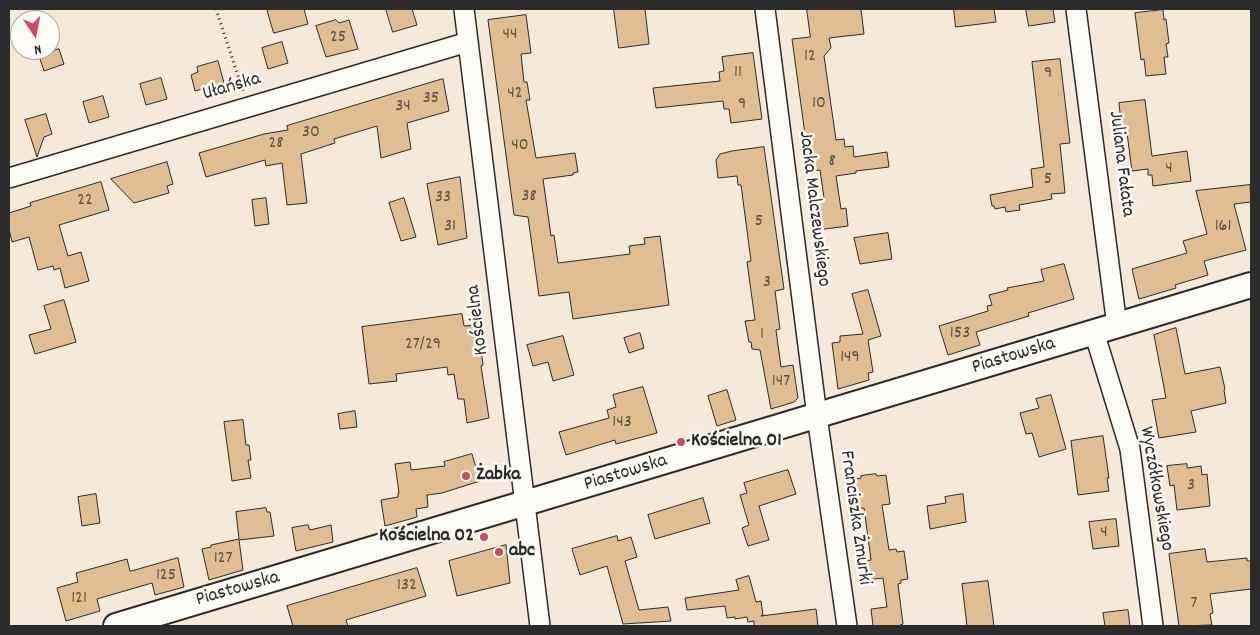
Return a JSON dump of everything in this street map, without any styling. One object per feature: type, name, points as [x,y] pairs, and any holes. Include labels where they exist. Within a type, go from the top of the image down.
[{"type":"street","name":"Kościelna","points":[[464,9],[540,626]]},
{"type":"street","name":"Jacka Malczewskiego","points":[[764,9],[817,416]]},
{"type":"street","name":"Juliana Fałata","points":[[1076,9],[1117,326]]},
{"type":"street","name":"Ułańska","points":[[9,178],[468,42]]},
{"type":"street","name":"Piastowska","points":[[116,626],[524,506],[1251,285]]},
{"type":"street","name":"Wyczółkowskiego","points":[[1094,332],[1130,449],[1153,626]]},
{"type":"street","name":"Franciszka Żmurki","points":[[817,416],[847,626]]},
{"type":"path","points":[[216,9],[248,107]]},
{"type":"building","points":[[267,9],[304,9],[308,24],[274,33]]},
{"type":"building","points":[[386,9],[412,9],[417,25],[393,32]]},
{"type":"building","points":[[614,9],[645,9],[649,44],[619,48]]},
{"type":"building","points":[[807,9],[861,9],[864,34],[829,38],[831,48],[824,56],[836,140],[844,139],[845,147],[853,146],[854,157],[887,152],[889,167],[856,171],[856,173],[836,176],[841,209],[846,208],[848,226],[817,230],[813,200],[824,198],[820,170],[810,171],[792,39],[810,37]]},
{"type":"building","points":[[954,9],[994,9],[996,22],[956,27]]},
{"type":"building","points":[[1026,9],[1053,9],[1055,22],[1029,26]]},
{"type":"building","points":[[1163,10],[1169,43],[1166,44],[1168,57],[1164,57],[1166,74],[1146,76],[1144,59],[1141,60],[1135,13]]},
{"type":"building","points":[[526,15],[531,53],[521,54],[524,82],[527,82],[530,100],[526,100],[536,158],[575,153],[578,172],[573,173],[573,175],[543,179],[551,236],[554,235],[558,263],[630,254],[629,246],[645,244],[644,238],[660,236],[669,305],[573,319],[569,292],[539,296],[528,217],[514,215],[488,20]]},
{"type":"building","points":[[336,20],[339,23],[349,20],[358,49],[326,57],[316,26]]},
{"type":"building","points":[[282,42],[288,63],[268,69],[262,48]]},
{"type":"building","points":[[60,52],[64,64],[44,71],[40,60],[60,60]]},
{"type":"building","points":[[753,53],[762,119],[731,123],[729,109],[724,109],[723,101],[656,108],[653,88],[720,81],[719,72],[724,71],[722,57]]},
{"type":"building","points":[[1060,59],[1070,143],[1060,144],[1065,193],[1051,194],[1052,199],[1019,205],[1020,210],[1006,212],[1005,207],[995,209],[992,206],[990,195],[1033,187],[1031,169],[1044,167],[1032,62]]},
{"type":"building","points":[[218,61],[224,83],[195,91],[191,75],[198,72],[197,67]]},
{"type":"building","points":[[161,78],[167,99],[146,105],[140,84]]},
{"type":"building","points":[[443,79],[449,111],[407,123],[411,149],[381,158],[377,126],[334,139],[335,143],[301,154],[307,203],[287,205],[282,163],[266,166],[265,160],[206,177],[199,153],[264,134],[288,130],[287,126]]},
{"type":"building","points":[[103,96],[109,117],[89,123],[83,102]]},
{"type":"building","points":[[1145,100],[1152,156],[1187,151],[1191,181],[1153,186],[1152,175],[1148,175],[1148,169],[1132,171],[1127,133],[1122,133],[1119,103]]},
{"type":"building","points":[[46,114],[52,134],[44,137],[37,157],[25,120]]},
{"type":"building","points":[[764,147],[784,289],[775,291],[780,329],[776,330],[781,367],[793,365],[798,398],[794,402],[771,409],[760,350],[752,349],[745,321],[755,320],[747,262],[751,261],[741,185],[738,185],[737,176],[718,178],[716,160],[720,154]]},
{"type":"building","points":[[167,162],[173,184],[167,186],[169,193],[134,203],[111,179]]},
{"type":"building","points":[[460,177],[467,238],[438,245],[427,184]]},
{"type":"building","points":[[101,182],[109,210],[59,225],[68,256],[81,252],[89,281],[65,288],[60,268],[54,270],[53,266],[38,270],[29,237],[12,242],[9,229],[9,213],[31,206],[30,203]]},
{"type":"building","points":[[1250,185],[1251,202],[1234,204],[1246,250],[1204,261],[1208,275],[1175,285],[1176,288],[1139,299],[1132,269],[1187,253],[1183,241],[1207,234],[1196,191]]},
{"type":"building","points":[[266,198],[269,224],[255,226],[252,200]]},
{"type":"building","points":[[404,198],[416,237],[401,241],[389,203]]},
{"type":"building","points":[[888,233],[892,259],[860,264],[854,238]]},
{"type":"building","points":[[1064,264],[1074,299],[1028,313],[1029,316],[976,332],[980,345],[948,355],[939,326],[988,311],[987,306],[992,305],[989,295],[1008,290],[1007,288],[1044,281],[1041,270]]},
{"type":"building","points":[[868,290],[881,336],[868,340],[873,372],[868,373],[869,380],[838,389],[832,343],[840,342],[840,336],[863,334],[852,294]]},
{"type":"building","points":[[64,300],[76,342],[35,354],[29,335],[51,329],[44,306]]},
{"type":"building","points":[[462,314],[464,326],[478,325],[483,365],[481,366],[489,418],[467,423],[464,399],[458,399],[454,374],[448,375],[447,367],[396,374],[397,381],[369,384],[362,327]]},
{"type":"building","points":[[1176,328],[1185,374],[1220,367],[1226,403],[1191,411],[1196,432],[1159,438],[1152,400],[1166,398],[1154,335]]},
{"type":"building","points":[[640,333],[644,348],[629,353],[624,338]]},
{"type":"building","points":[[563,336],[574,375],[553,381],[548,362],[533,366],[527,345]]},
{"type":"building","points":[[643,387],[657,433],[616,444],[615,440],[566,455],[559,432],[609,418],[607,410],[616,407],[613,395]]},
{"type":"building","points":[[727,390],[736,420],[717,426],[708,396]]},
{"type":"building","points":[[1051,395],[1066,449],[1039,457],[1032,433],[1026,434],[1020,413],[1039,408],[1036,399]]},
{"type":"building","points":[[355,411],[357,427],[340,429],[338,414]]},
{"type":"building","points":[[243,420],[246,445],[249,445],[251,460],[248,460],[251,478],[232,481],[224,422]]},
{"type":"building","points":[[1103,436],[1109,491],[1078,495],[1071,441]]},
{"type":"building","points":[[472,454],[480,481],[442,493],[427,495],[428,507],[416,509],[417,517],[385,526],[381,500],[398,497],[399,493],[395,464],[410,462],[411,470],[445,466],[444,462]]},
{"type":"building","points":[[1187,464],[1187,468],[1201,466],[1202,475],[1207,474],[1210,506],[1177,510],[1174,485],[1170,486],[1167,466]]},
{"type":"building","points":[[788,470],[796,494],[759,506],[769,540],[748,546],[742,528],[749,525],[740,495],[747,493],[744,483]]},
{"type":"building","points":[[876,474],[877,476],[886,475],[890,504],[882,505],[889,550],[904,551],[908,579],[901,580],[901,583],[898,584],[903,624],[900,626],[873,626],[871,609],[887,607],[883,578],[868,580],[865,561],[871,560],[864,508],[856,509],[852,480],[861,478],[861,476]]},
{"type":"building","points":[[96,494],[100,523],[82,526],[78,497]]},
{"type":"building","points":[[963,494],[966,522],[930,529],[927,506],[946,503],[945,497]]},
{"type":"building","points":[[703,498],[710,523],[655,539],[648,515]]},
{"type":"building","points":[[266,508],[267,512],[270,512],[274,536],[239,540],[243,570],[209,580],[202,549],[211,547],[211,545],[239,539],[236,512]]},
{"type":"building","points":[[1116,519],[1119,546],[1093,549],[1089,522]]},
{"type":"building","points":[[308,525],[310,530],[331,525],[333,542],[296,551],[292,528]]},
{"type":"building","points":[[617,536],[618,541],[631,537],[637,557],[625,561],[639,610],[668,607],[671,621],[623,624],[607,566],[580,575],[572,549]]},
{"type":"building","points":[[506,545],[510,583],[457,596],[449,561]]},
{"type":"building","points":[[1205,549],[1207,562],[1247,558],[1247,561],[1251,561],[1251,589],[1210,594],[1213,613],[1210,614],[1212,625],[1179,626],[1169,554]]},
{"type":"building","points":[[178,558],[184,587],[155,595],[152,583],[97,599],[100,611],[66,621],[57,588],[78,582],[76,573],[127,559],[130,571]]},
{"type":"building","points":[[417,568],[426,596],[346,620],[348,626],[293,626],[287,606]]},
{"type":"building","points":[[749,576],[756,602],[761,601],[763,615],[761,616],[816,609],[818,626],[754,626],[754,621],[748,622],[747,617],[727,618],[725,606],[687,610],[685,598],[739,590],[736,580]]},
{"type":"building","points":[[988,581],[994,626],[967,626],[962,584]]},
{"type":"building","points":[[1128,610],[1130,626],[1105,626],[1103,613]]},
{"type":"place","name":"Kościelna 01","points":[[681,442]]},
{"type":"place","name":"Żabka","points":[[466,476]]},
{"type":"place","name":"Kościelna 02","points":[[484,537]]},
{"type":"place","name":"abc","points":[[499,552]]}]
